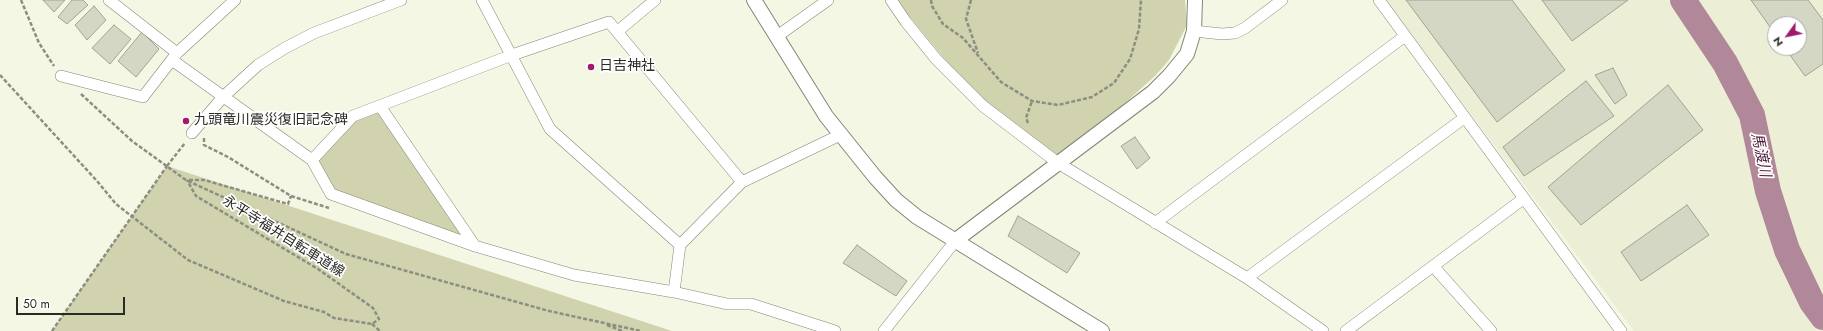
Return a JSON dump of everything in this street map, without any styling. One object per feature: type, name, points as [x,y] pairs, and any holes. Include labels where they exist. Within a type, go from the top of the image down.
[{"type":"street","points":[[108,0],[223,97],[312,160],[331,194],[475,246],[574,275],[674,292],[727,304],[751,304],[835,331]]},
{"type":"street","points":[[61,76],[143,98],[174,57],[235,0]]},
{"type":"street","points":[[192,133],[223,97],[258,65],[285,48],[314,33],[401,0]]},
{"type":"street","points":[[482,0],[550,129],[680,245]]},
{"type":"street","points":[[618,31],[655,0]]},
{"type":"street","points":[[754,0],[840,136],[896,200],[917,217],[1102,331]]},
{"type":"street","points":[[776,36],[828,0]]},
{"type":"street","points":[[891,0],[906,22],[936,58],[983,106],[1058,163],[1247,278],[1323,331]]},
{"type":"street","points":[[884,331],[956,240],[1153,92],[1169,76],[1187,54],[1194,31],[1195,0]]},
{"type":"street","points":[[1194,31],[1222,34],[1234,33],[1245,28],[1282,0]]},
{"type":"street","points":[[1379,0],[1523,199],[1621,331]]},
{"type":"street","points":[[312,160],[353,116],[512,55],[610,22],[742,182]]},
{"type":"street","points":[[1155,223],[1405,36]]},
{"type":"street","points":[[380,106],[475,246]]},
{"type":"street","points":[[1247,278],[1464,118]]},
{"type":"street","points":[[674,292],[680,245],[742,182],[840,136]]},
{"type":"street","points":[[1346,331],[1523,199]]},
{"type":"street","points":[[1433,266],[1491,331]]},
{"type":"path","points":[[931,0],[932,6],[943,24],[963,38],[1001,82],[1032,101],[1058,105],[1092,97],[1114,82],[1130,59],[1139,29],[1141,0]]},
{"type":"path","points":[[971,0],[966,19],[978,56]]},
{"type":"path","points":[[0,75],[97,181],[116,204],[188,260],[284,301],[324,312],[334,318],[372,324],[380,331]]},
{"type":"path","points":[[1028,125],[1026,118],[1032,101]]},
{"type":"path","points":[[204,132],[204,145],[228,157],[291,196],[332,209]]},
{"type":"path","points":[[52,331],[167,166],[192,133]]},
{"type":"path","points":[[167,166],[186,180],[204,180],[288,204],[291,196]]},
{"type":"path","name":"永平寺福井自転車道線","points":[[186,180],[196,196],[318,269],[373,308],[379,319],[372,324]]},
{"type":"path","name":"永平寺福井自転車道線","points":[[186,180],[346,254],[549,311],[641,331]]},
{"type":"path","points":[[600,322],[622,331]]},
{"type":"shaded area","points":[[896,0],[1185,0],[1187,25],[1169,60],[1155,76],[1058,163],[983,106]]},
{"type":"shaded area","points":[[1385,0],[1823,0],[1823,331],[1634,331]]},
{"type":"shaded area","points":[[380,106],[466,243],[333,191],[312,160],[353,116]]},
{"type":"shaded area","points":[[167,166],[672,331],[52,331]]},
{"type":"building","points":[[43,0],[65,0],[54,12]]},
{"type":"building","points":[[72,0],[83,0],[88,5],[67,24],[58,17]]},
{"type":"building","points":[[1406,0],[1512,0],[1565,70],[1497,122]]},
{"type":"building","points":[[1542,0],[1628,0],[1572,41]]},
{"type":"building","points":[[1751,0],[1808,0],[1823,20],[1823,64],[1805,76],[1791,56],[1807,56],[1807,16],[1767,16],[1767,23]]},
{"type":"building","points":[[94,6],[106,20],[87,40],[75,25]]},
{"type":"building","points":[[114,25],[131,39],[110,64],[92,48]]},
{"type":"building","points":[[142,32],[159,49],[136,77],[118,61]]},
{"type":"building","points":[[1613,68],[1627,95],[1615,104],[1595,75]]},
{"type":"building","points":[[1586,81],[1614,116],[1524,176],[1503,147]]},
{"type":"building","points":[[1668,85],[1703,130],[1581,225],[1548,187]]},
{"type":"building","points":[[1135,137],[1150,158],[1137,169],[1121,146]]},
{"type":"building","points":[[1687,205],[1709,235],[1641,281],[1621,252]]},
{"type":"building","points":[[1018,216],[1080,253],[1067,273],[1008,236]]},
{"type":"building","points":[[857,245],[907,281],[896,296],[843,263]]},
{"type":"waterway","name":"馬渡川","points":[[1683,0],[1725,63],[1752,115],[1768,191],[1787,250],[1812,302],[1823,317]]},
{"type":"place","name":"日吉神社","points":[[591,67]]},
{"type":"place","name":"九頭竜川震災復旧記念碑","points":[[186,121]]}]
